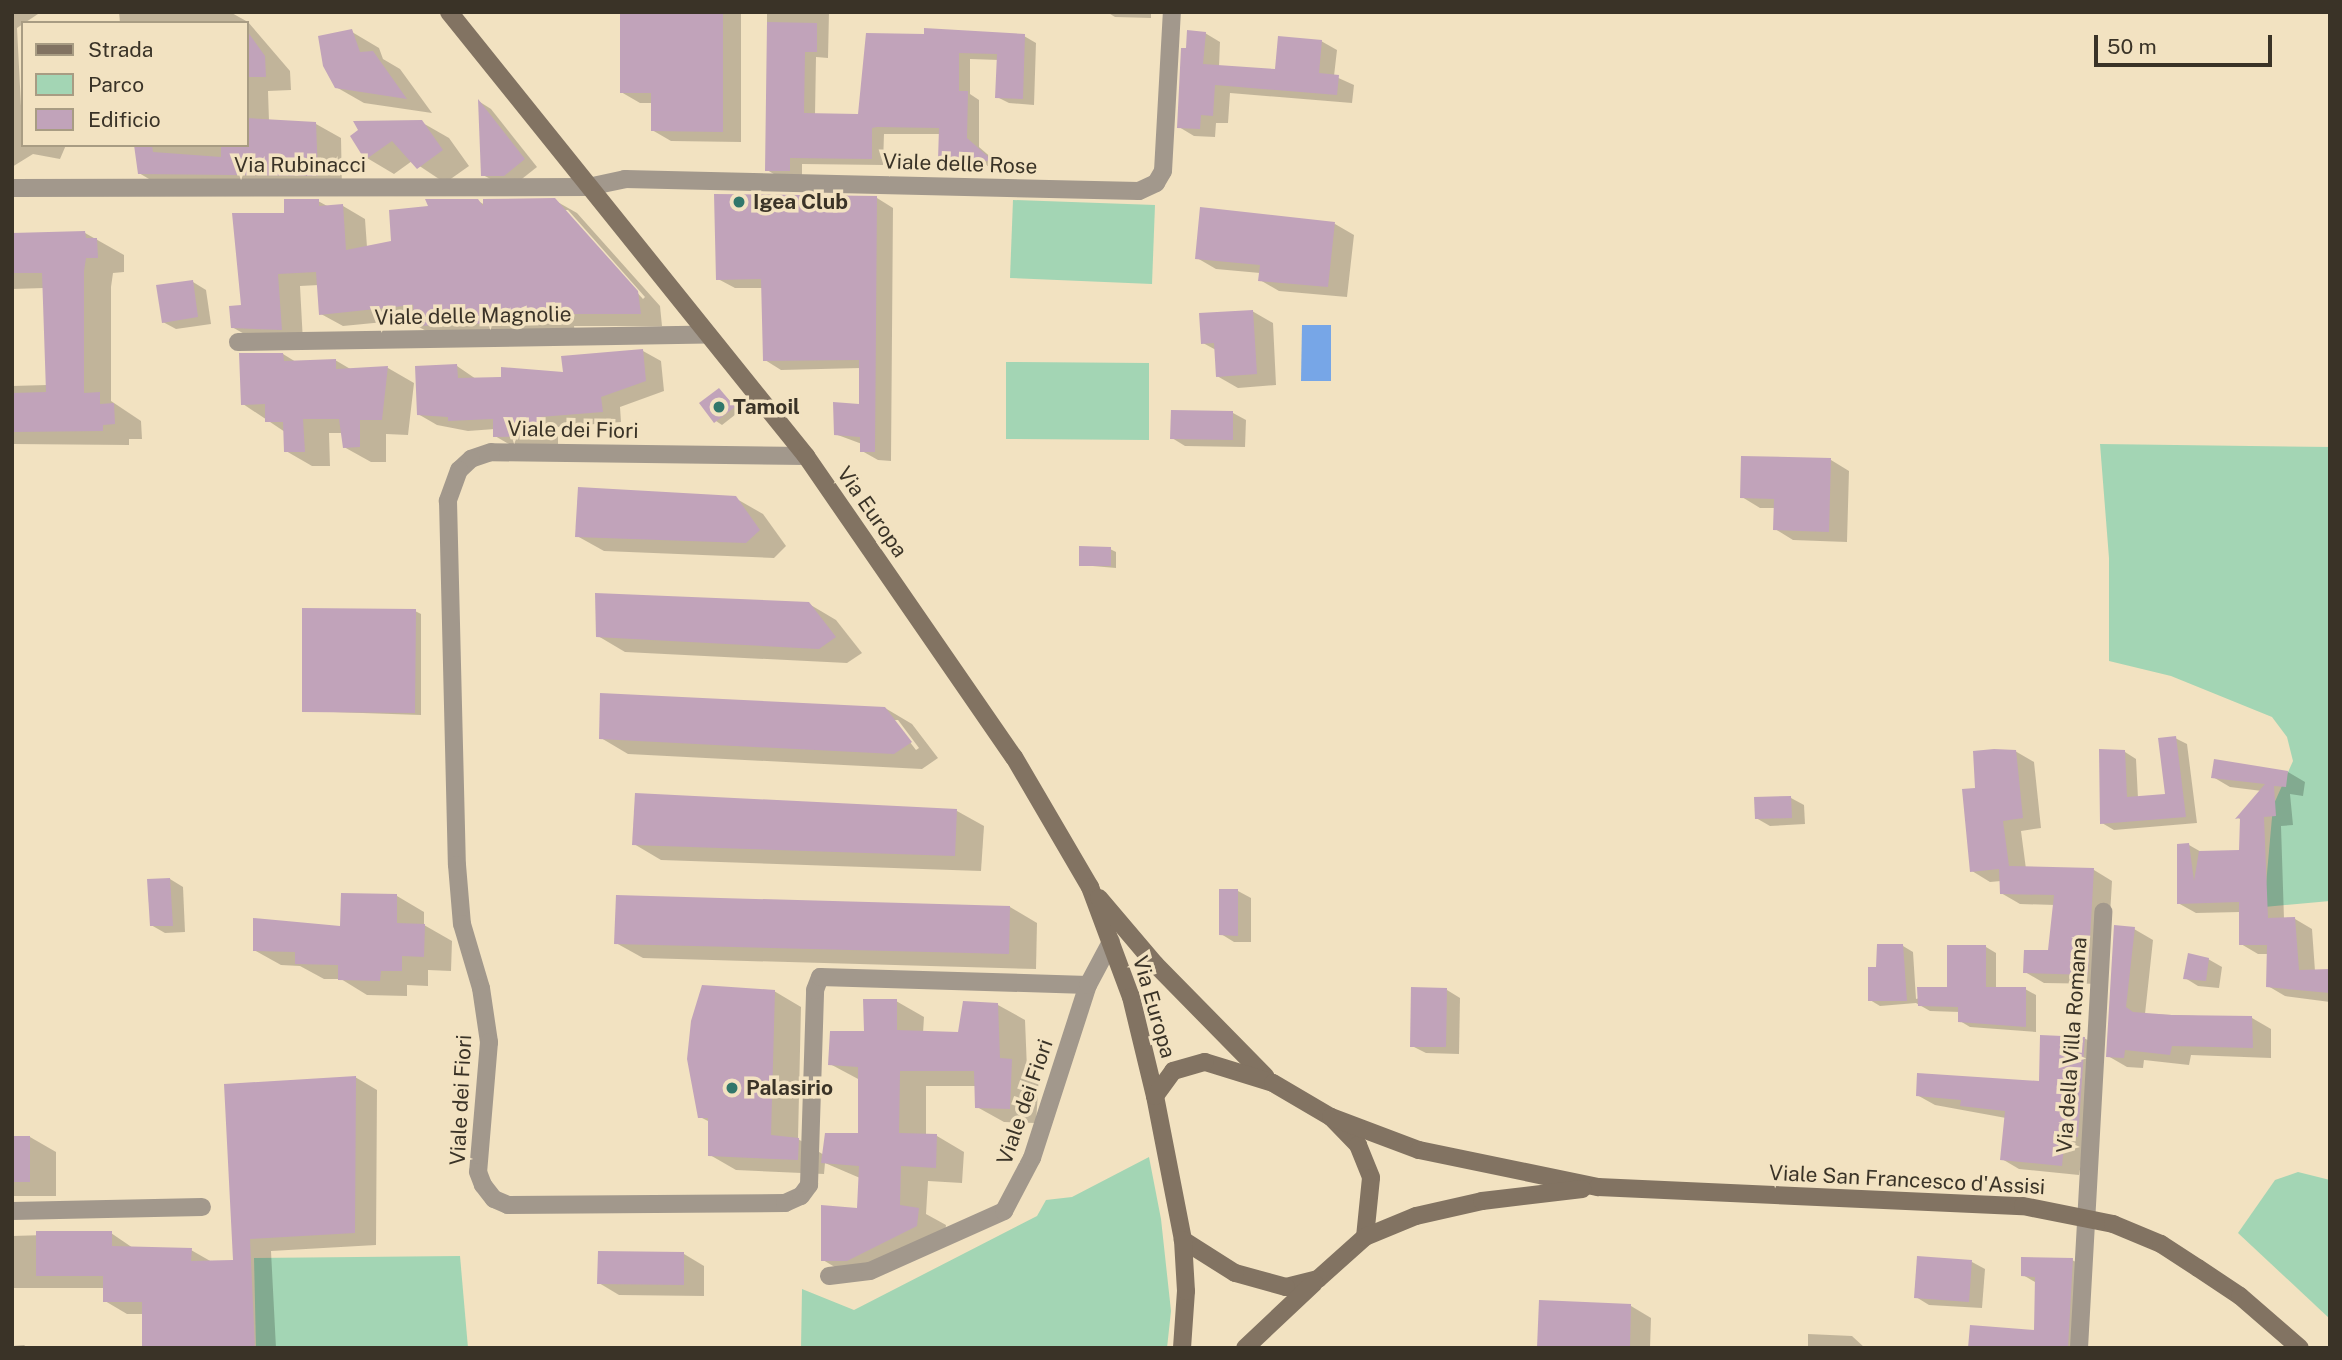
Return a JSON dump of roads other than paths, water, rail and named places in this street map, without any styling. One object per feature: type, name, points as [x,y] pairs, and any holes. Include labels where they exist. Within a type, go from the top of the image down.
[{"type":"street","name":"Via Europa","points":[[449,12],[806,456],[1014,757],[1090,887],[1131,997],[1156,1096]]},
{"type":"street","name":"Viale delle Rose","points":[[588,187],[625,179],[772,180],[1139,191],[1156,183],[1163,171],[1172,12]]},
{"type":"street","name":"Via Rubinacci","points":[[12,188],[588,187]]},
{"type":"street","name":"Viale delle Magnolie","points":[[238,342],[708,335]]},
{"type":"street","name":"Viale dei Fiori","points":[[806,456],[491,452],[471,459],[459,470],[448,501],[457,851],[462,925],[481,988],[489,1042],[478,1172],[483,1185],[494,1199],[508,1205],[785,1203],[801,1196],[809,1185],[815,990],[820,977],[1088,985]]},
{"type":"street","points":[[1090,887],[1155,964],[1273,1083]]},
{"type":"street","name":"Via della Villa Romana","points":[[2079,1348],[2104,912]]},
{"type":"street","name":"Viale dei Fiori","points":[[829,1276],[870,1271],[1004,1211],[1032,1158],[1088,985],[1111,942]]},
{"type":"street","points":[[1182,1348],[1186,1291],[1183,1240],[1156,1096],[1173,1071],[1188,1063],[1233,1068],[1273,1083],[1331,1117],[1358,1145],[1371,1178],[1365,1237],[1245,1348]]},
{"type":"street","name":"Viale San Francesco d'Assisi","points":[[1331,1117],[1419,1150],[1598,1187],[2023,1206],[2085,1217],[2161,1244],[2240,1296],[2300,1348]]},
{"type":"street","name":"Viale San Francesco d'Assisi","points":[[1365,1237],[1416,1216],[1482,1201],[1598,1187]]},
{"type":"street","points":[[12,1211],[202,1207]]},
{"type":"street","points":[[1183,1240],[1235,1273],[1286,1287],[1318,1279]]},
{"type":"water","points":[[1302,325],[1331,325],[1331,381],[1301,381]]},
{"type":"place","name":"Igea Club","points":[[739,202]]},
{"type":"place","name":"Tamoil","points":[[719,407]]},
{"type":"place","name":"Palasirio","points":[[732,1088]]}]
